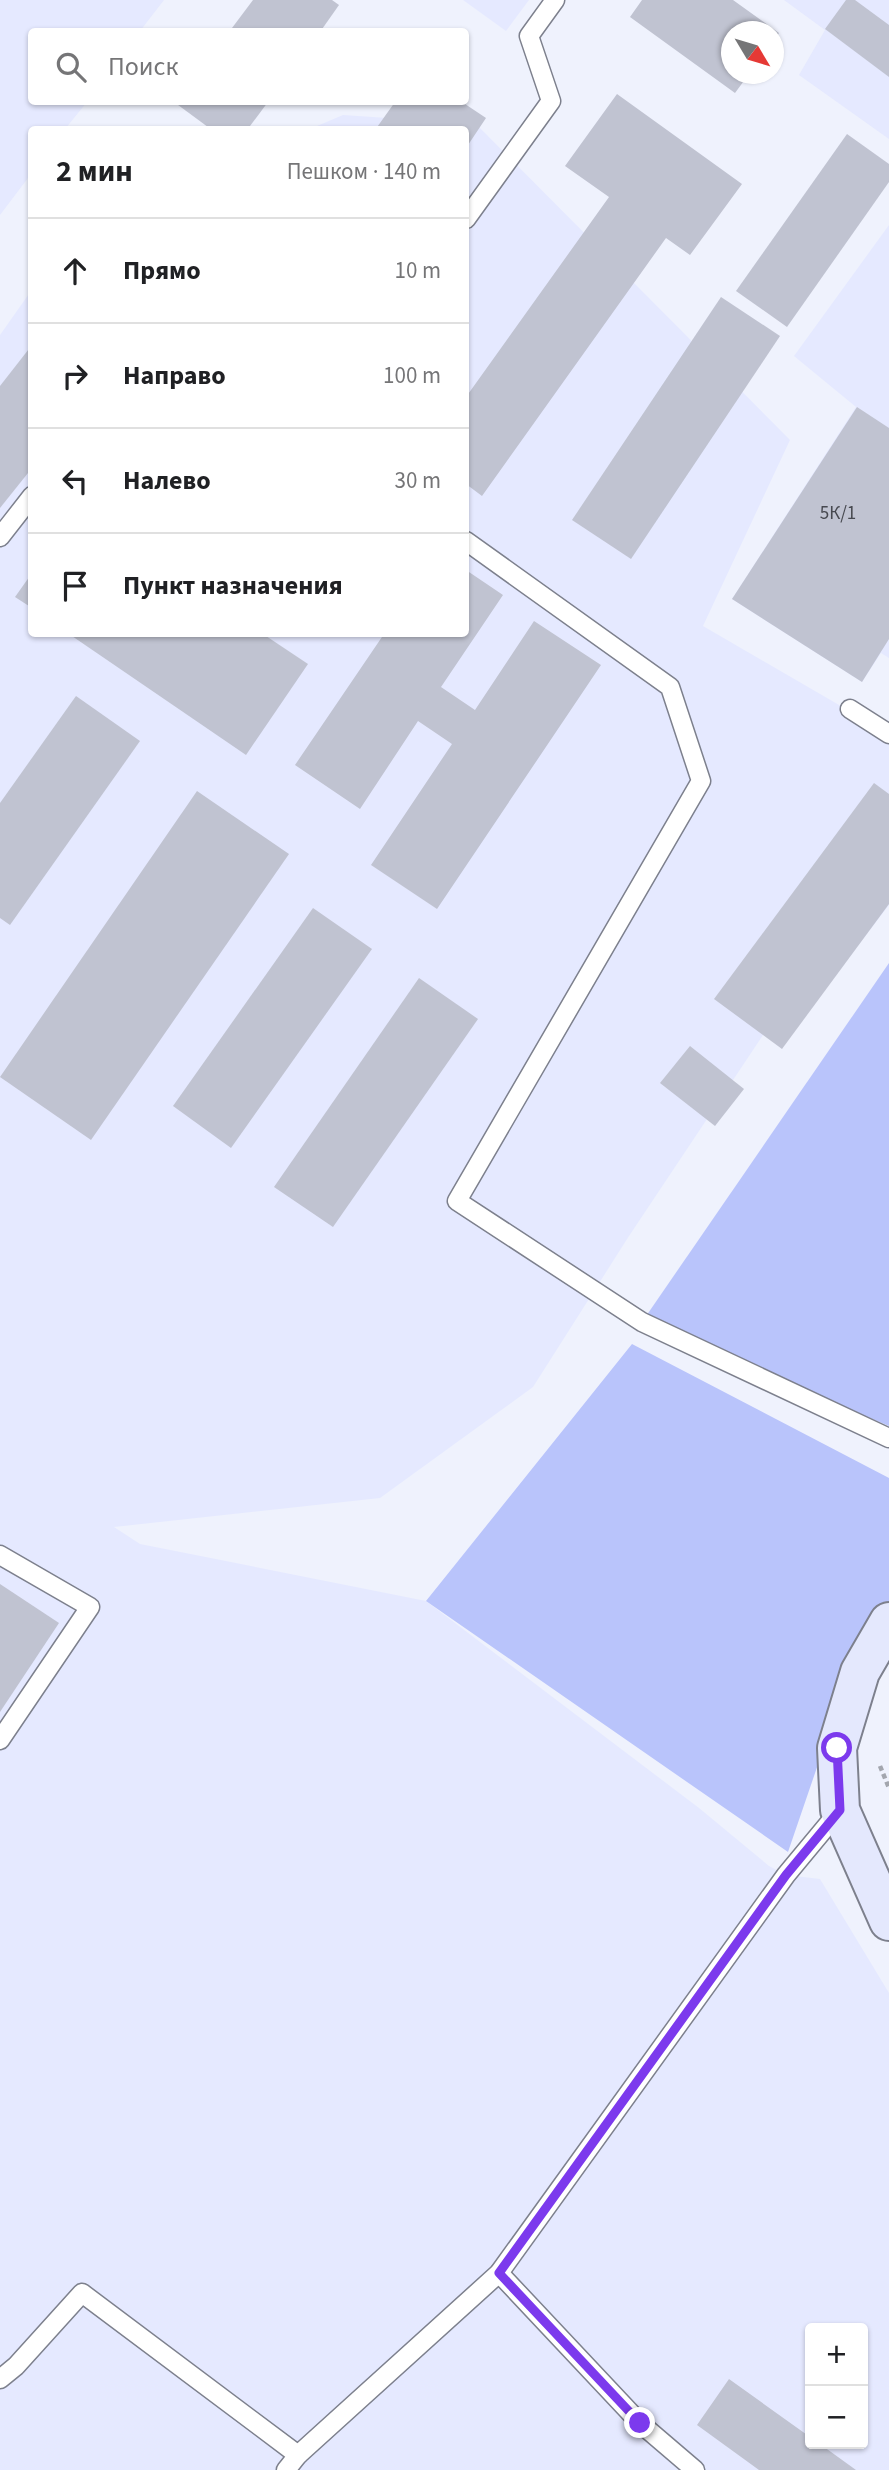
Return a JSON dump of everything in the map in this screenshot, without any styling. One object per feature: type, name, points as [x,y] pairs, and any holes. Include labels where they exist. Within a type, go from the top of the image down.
[{"type":"street","points":[[889,1622],[860,1672],[837,1748],[840,1810],[889,1921]]},
{"type":"lane","points":[[469,215],[551,101],[529,36],[555,0]]},
{"type":"lane","points":[[0,537],[28,501]]},
{"type":"lane","points":[[469,543],[670,687],[701,780],[457,1201],[642,1322],[889,1438]]},
{"type":"lane","points":[[850,709],[889,734]]},
{"type":"lane","points":[[0,1555],[90,1607],[0,1740]]},
{"type":"lane","points":[[286,2470],[298,2455],[499,2273],[786,1875],[840,1810]]},
{"type":"lane","points":[[499,2273],[640,2423],[695,2470]]},
{"type":"lane","points":[[0,2379],[16,2366],[82,2293],[298,2455]]},
{"type":"path","points":[[878,1761],[889,1788]]},
{"type":"shaded area","points":[[0,0],[164,0],[142,28],[28,28],[28,105],[85,105],[67,126],[28,126],[28,178],[0,215]]},
{"type":"shaded area","points":[[463,0],[529,0],[506,31]]},
{"type":"shaded area","points":[[784,0],[889,0],[889,139],[799,75],[825,30]]},
{"type":"shaded area","points":[[343,115],[476,124],[790,440],[703,626],[889,734],[889,905],[798,1024],[775,1017],[629,1236],[533,1387],[380,1498],[114,1527],[140,1544],[426,1601],[699,1808],[769,1866],[786,1875],[820,1879],[889,1993],[889,2470],[0,2470],[0,335],[28,295],[28,637],[469,637],[469,126],[317,126]]},
{"type":"shaded area","points":[[889,225],[889,658],[881,653],[862,682],[732,599],[856,407],[794,356]]},
{"type":"shaded area","points":[[889,963],[889,1426],[642,1322]]},
{"type":"shaded area","points":[[632,1344],[889,1478],[889,1604],[851,1668],[788,1852],[426,1601]]},
{"type":"building","points":[[253,0],[332,0],[339,5],[323,28],[232,28]]},
{"type":"building","points":[[642,0],[733,0],[762,21],[721,21],[721,83],[630,17]]},
{"type":"building","points":[[846,0],[855,0],[889,25],[889,77],[825,29]]},
{"type":"building","points":[[723,84],[742,84],[735,93]]},
{"type":"building","points":[[617,94],[742,184],[690,255],[666,238],[482,496],[469,486],[469,393],[609,197],[565,166]]},
{"type":"building","points":[[178,105],[266,105],[250,126],[207,126]]},
{"type":"building","points":[[393,105],[466,105],[486,118],[469,144],[469,126],[378,126]]},
{"type":"building","points":[[847,134],[889,164],[889,182],[787,327],[736,291]]},
{"type":"building","points":[[721,297],[780,336],[631,559],[572,520]]},
{"type":"building","points":[[28,350],[28,473],[0,508],[0,386]]},
{"type":"building","points":[[857,407],[889,428],[889,639],[862,682],[732,599]]},
{"type":"building","points":[[469,572],[503,595],[441,687],[475,710],[534,621],[601,665],[437,909],[371,865],[452,744],[418,721],[360,809],[295,765],[382,637],[469,637]]},
{"type":"building","points":[[28,579],[28,605],[15,597]]},
{"type":"building","points":[[73,637],[268,637],[308,664],[246,755]]},
{"type":"building","points":[[76,696],[140,741],[10,925],[0,918],[0,803]]},
{"type":"building","points":[[874,783],[889,794],[889,904],[782,1049],[714,999]]},
{"type":"building","points":[[197,791],[289,854],[91,1140],[0,1077]]},
{"type":"building","points":[[313,908],[372,949],[231,1148],[173,1106]]},
{"type":"building","points":[[419,978],[478,1019],[333,1227],[274,1187]]},
{"type":"building","points":[[690,1046],[744,1089],[715,1126],[660,1083]]},
{"type":"building","points":[[0,1584],[59,1623],[0,1712]]},
{"type":"building","points":[[729,2379],[805,2433],[805,2449],[827,2449],[856,2470],[759,2470],[697,2425]]},
{"type":"route","points":[[640,2423],[499,2273],[786,1875],[840,1810],[837,1748]]}]
